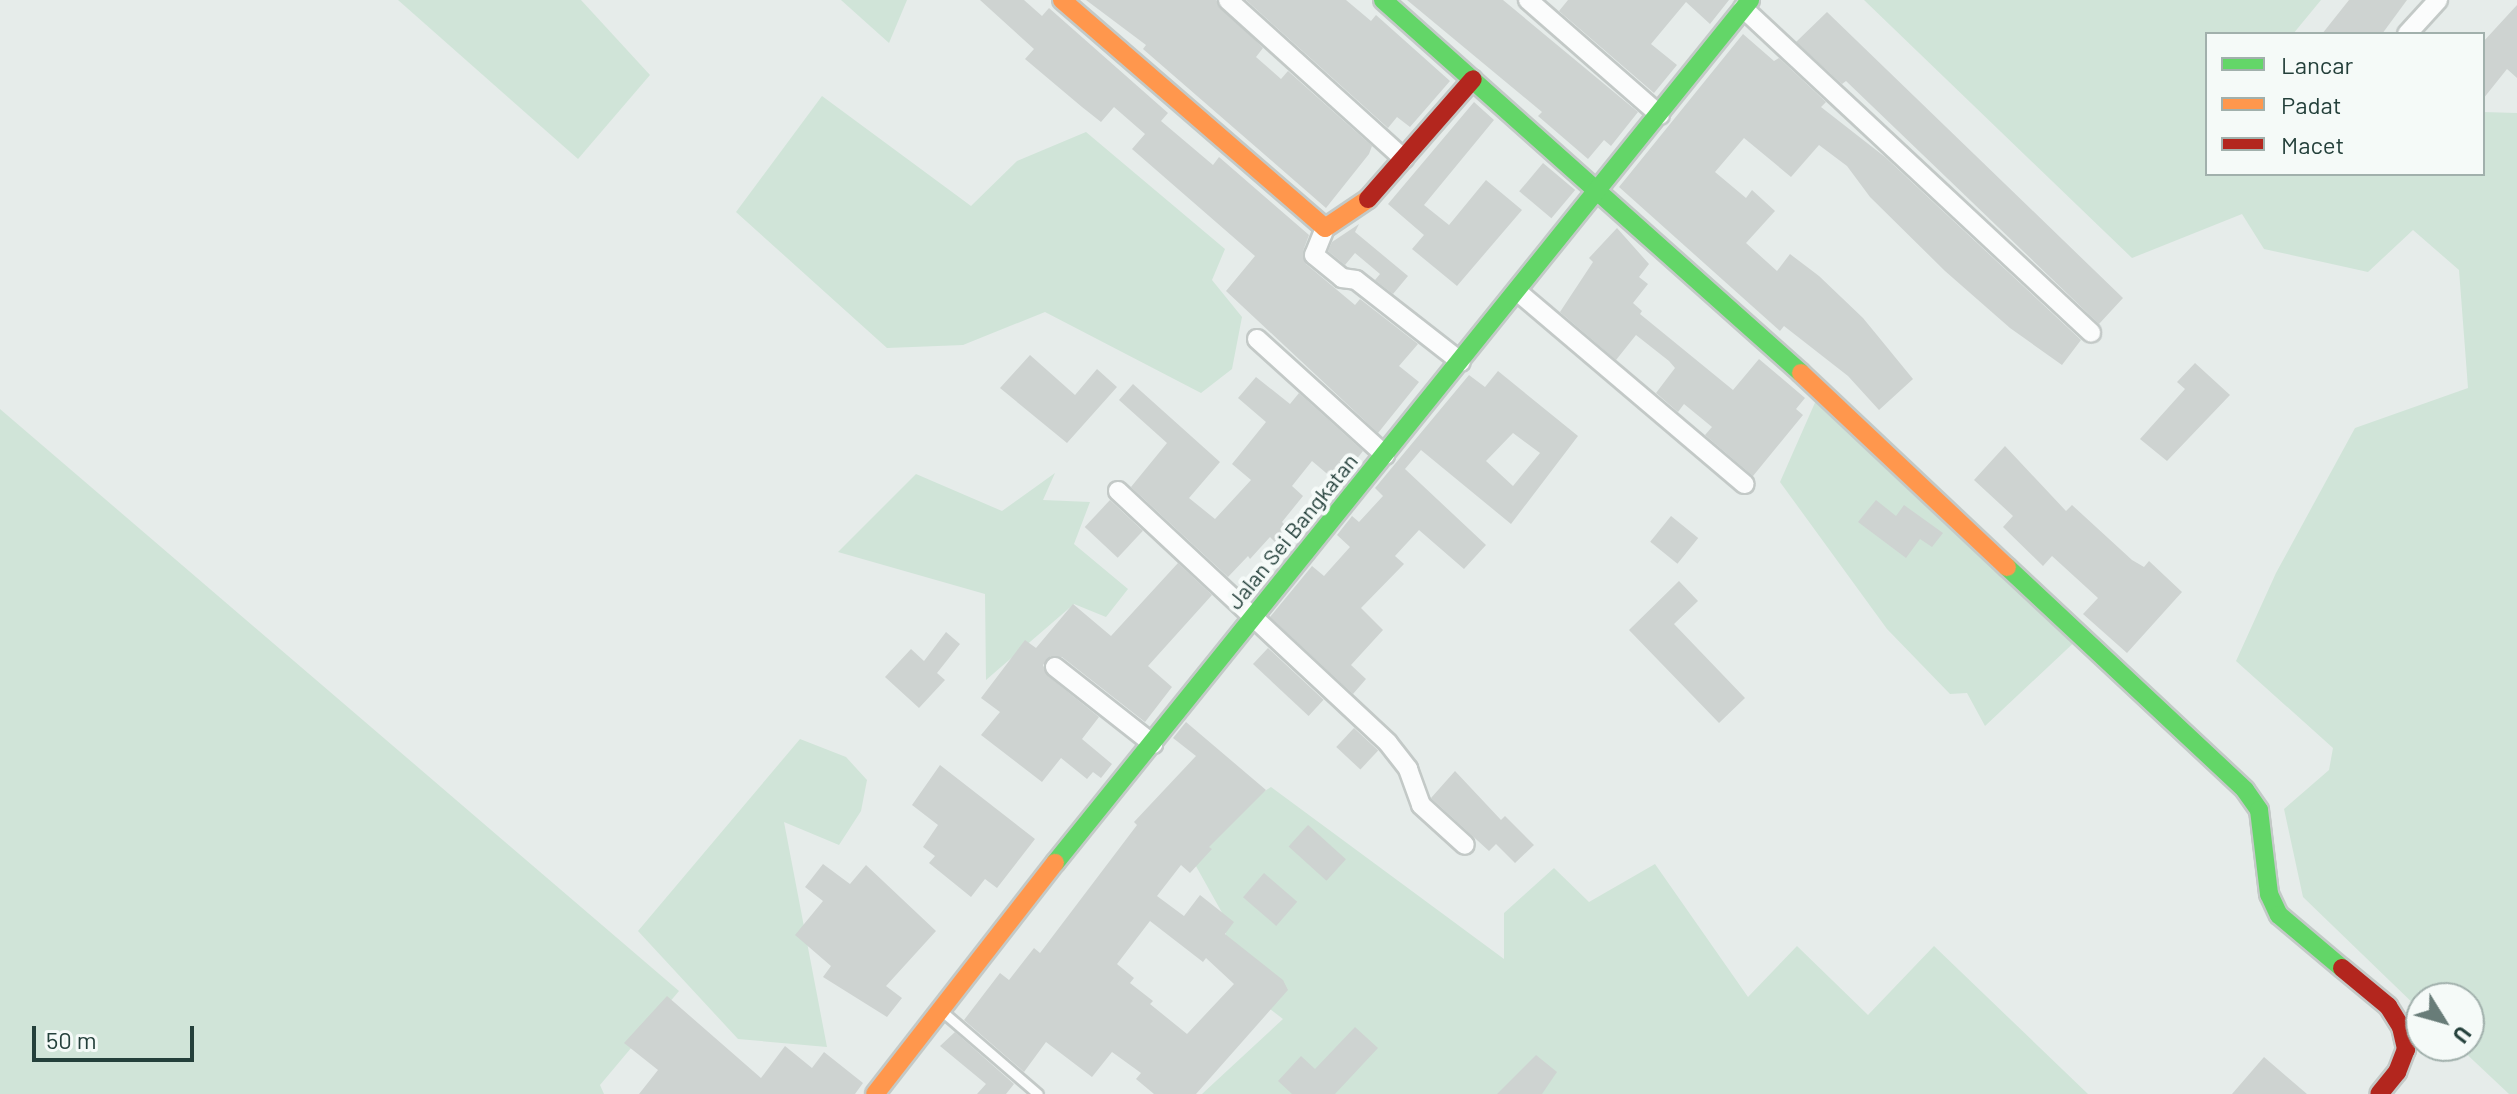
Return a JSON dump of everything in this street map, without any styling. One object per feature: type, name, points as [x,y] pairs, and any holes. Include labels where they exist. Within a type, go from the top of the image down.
[{"type":"street","points":[[1062,0],[1325,228]]},
{"type":"street","points":[[1228,0],[1404,159]]},
{"type":"street","points":[[1383,0],[1600,190],[1889,452],[2245,790],[2259,810],[2269,894],[2279,915],[2388,1006],[2401,1027],[2406,1049],[2397,1072],[2379,1094]]},
{"type":"street","points":[[1528,0],[1660,115]]},
{"type":"street","points":[[2409,32],[2438,0]]},
{"type":"street","points":[[1746,4],[2091,333]]},
{"type":"street","name":"Jalan Sei Bangkatan","points":[[875,1094],[1153,744],[1191,689],[1254,617],[1518,292],[1746,4]]},
{"type":"street","points":[[1461,362],[1356,280],[1342,278],[1314,255],[1325,228],[1371,197],[1473,79]]},
{"type":"street","points":[[1518,292],[1744,484]]},
{"type":"street","points":[[1257,339],[1385,455]]},
{"type":"street","points":[[1118,491],[1388,743],[1408,769],[1421,805],[1465,845]]},
{"type":"street","points":[[1055,667],[1153,744]]},
{"type":"lane","points":[[943,1012],[1038,1094]]},
{"type":"green space","points":[[398,0],[581,0],[650,75],[578,159]]},
{"type":"green space","points":[[841,0],[907,0],[889,43]]},
{"type":"green space","points":[[1864,0],[2321,0],[2295,32],[2205,32],[2205,176],[2485,176],[2485,112],[2517,113],[2517,1094],[2509,1094],[2475,1062],[2485,1062],[2485,982],[2405,982],[2405,996],[2303,897],[2284,809],[2329,770],[2333,748],[2236,661],[2276,573],[2355,428],[2468,388],[2459,270],[2413,230],[2368,272],[2264,249],[2242,214],[2132,258]]},
{"type":"green space","points":[[822,96],[971,206],[1017,161],[1086,132],[1225,249],[1212,280],[1242,317],[1232,369],[1201,393],[1045,312],[963,345],[887,348],[736,212]]},
{"type":"green space","points":[[1821,389],[2081,636],[1985,726],[1967,693],[1950,694],[1887,629],[1780,482]]},
{"type":"green space","points":[[0,409],[679,991],[600,1085],[604,1094],[0,1094]]},
{"type":"green space","points":[[1055,473],[1043,500],[1090,502],[1074,544],[1128,589],[1106,617],[1074,604],[986,680],[985,594],[838,552],[916,474],[1002,511]]},
{"type":"green space","points":[[800,739],[846,757],[867,780],[861,811],[839,845],[784,822],[827,1047],[738,1039],[638,931]]},
{"type":"green space","points":[[1271,787],[1504,959],[1504,913],[1554,868],[1589,902],[1655,864],[1748,997],[1797,946],[1868,1015],[1934,946],[2088,1094],[1202,1094],[1283,1019],[1228,977],[1225,918],[1192,859],[1222,819]]},
{"type":"building","points":[[980,0],[1024,0],[1042,16],[1049,8],[1168,113],[1161,121],[1213,165],[1219,157],[1309,235],[1303,251],[1306,264],[1355,305],[1360,299],[1418,344],[1399,366],[1419,382],[1378,433],[1226,291],[1255,256],[1132,149],[1145,134],[1114,107],[1101,122],[1082,107],[1025,59],[1034,49]]},
{"type":"building","points":[[1086,0],[1216,0],[1263,48],[1256,57],[1281,79],[1288,71],[1372,146],[1369,154],[1326,208],[1143,49],[1146,45]]},
{"type":"building","points":[[1246,0],[1346,0],[1371,21],[1376,15],[1450,81],[1410,127],[1397,117],[1388,128]]},
{"type":"building","points":[[1407,0],[1503,0],[1638,112],[1611,146],[1604,140],[1588,159],[1538,116],[1542,112]]},
{"type":"building","points":[[1568,0],[1729,0],[1710,24],[1686,2],[1651,44],[1677,65],[1654,93],[1559,11]]},
{"type":"building","points":[[2349,0],[2407,0],[2383,32],[2324,32]]},
{"type":"building","points":[[2517,5],[2517,78],[2507,69],[2485,96],[2485,40]]},
{"type":"building","points":[[1827,12],[2123,298],[2099,324],[1846,81],[1842,84],[1796,42]]},
{"type":"building","points":[[1743,34],[1774,61],[1779,58],[1826,102],[1821,107],[1885,157],[2081,340],[2062,365],[2010,328],[1945,271],[1870,197],[1847,166],[1819,145],[1791,177],[1744,138],[1715,172],[1746,198],[1752,190],[1775,211],[1746,243],[1777,271],[1790,254],[1819,276],[1863,318],[1913,379],[1879,410],[1848,376],[1784,326],[1780,331],[1619,187]]},
{"type":"building","points":[[1474,102],[1494,120],[1424,205],[1449,225],[1486,180],[1522,210],[1457,286],[1412,249],[1424,235],[1388,204]]},
{"type":"building","points":[[1543,163],[1575,190],[1551,218],[1519,191]]},
{"type":"building","points":[[1359,224],[1355,232],[1408,276],[1393,294],[1375,280],[1380,274],[1355,253],[1345,265],[1328,251],[1332,242]]},
{"type":"building","points":[[1617,228],[1649,264],[1639,277],[1648,284],[1633,303],[1642,311],[1640,314],[1733,390],[1759,359],[1805,398],[1796,409],[1803,415],[1753,476],[1705,435],[1712,427],[1684,404],[1678,412],[1656,393],[1675,368],[1669,361],[1636,335],[1616,360],[1560,312],[1593,262],[1589,258]]},
{"type":"building","points":[[1030,355],[1075,395],[1097,369],[1117,387],[1067,443],[1000,388]]},
{"type":"building","points":[[2195,363],[2230,395],[2167,461],[2140,439],[2185,389],[2177,382]]},
{"type":"building","points":[[1498,371],[1578,436],[1511,524],[1421,450],[1405,469],[1486,545],[1464,569],[1419,530],[1395,556],[1404,564],[1361,608],[1383,630],[1351,665],[1366,679],[1353,694],[1270,617],[1312,566],[1324,576],[1350,547],[1337,535],[1352,516],[1359,522],[1383,496],[1375,488],[1469,375],[1485,387]],"holes":[[[1513,433],[1540,453],[1513,486],[1486,461]]]},
{"type":"building","points":[[1256,377],[1290,404],[1299,393],[1363,451],[1338,483],[1312,461],[1292,486],[1303,496],[1282,522],[1288,528],[1275,542],[1270,537],[1228,577],[1131,487],[1167,443],[1119,400],[1133,384],[1220,462],[1189,498],[1215,519],[1251,480],[1232,464],[1266,422],[1238,398]]},
{"type":"building","points":[[2005,446],[2066,511],[2072,505],[2132,560],[2144,567],[2149,561],[2182,592],[2127,653],[2083,614],[2098,598],[2052,556],[2043,566],[2003,527],[2013,516],[1974,480]]},
{"type":"building","points":[[1110,500],[1143,531],[1118,558],[1085,527]]},
{"type":"building","points":[[1876,500],[1896,516],[1904,505],[1943,533],[1932,547],[1920,539],[1906,558],[1858,522]]},
{"type":"building","points":[[1671,516],[1698,538],[1677,564],[1650,542]]},
{"type":"building","points":[[1178,563],[1212,595],[1148,666],[1172,687],[1145,722],[1062,657],[1051,656],[1043,665],[1048,676],[1099,717],[1082,739],[1112,764],[1101,778],[1093,772],[1087,779],[1061,758],[1042,782],[981,735],[1000,712],[981,698],[1025,640],[1036,648],[1073,604],[1111,636]]},
{"type":"building","points":[[1679,581],[1698,601],[1674,624],[1745,698],[1719,723],[1629,630]]},
{"type":"building","points":[[946,632],[960,644],[937,673],[945,680],[919,708],[885,677],[911,649],[924,661]]},
{"type":"building","points":[[1268,648],[1324,700],[1309,716],[1253,664]]},
{"type":"building","points":[[1186,722],[1266,790],[1209,847],[1212,849],[1190,873],[1181,865],[1157,896],[1184,916],[1200,895],[1234,922],[1225,934],[1283,980],[1288,990],[1196,1094],[1154,1094],[1136,1079],[1141,1073],[1112,1052],[1092,1077],[1046,1042],[1024,1072],[964,1020],[1000,973],[1009,980],[1034,948],[1040,953],[1137,825],[1134,822],[1196,756],[1173,738]],"holes":[[[1150,921],[1203,962],[1206,958],[1234,984],[1187,1034],[1150,1004],[1153,1001],[1130,983],[1134,978],[1117,964]]]},
{"type":"building","points":[[1354,728],[1378,751],[1360,770],[1336,747]]},
{"type":"building","points":[[940,765],[1035,839],[997,888],[985,879],[971,897],[929,863],[935,856],[923,847],[938,825],[912,805]]},
{"type":"building","points":[[1455,771],[1501,820],[1505,816],[1534,845],[1515,863],[1496,844],[1489,851],[1431,798]]},
{"type":"building","points":[[1308,825],[1346,859],[1326,881],[1289,847]]},
{"type":"building","points":[[823,864],[850,884],[866,865],[936,931],[886,986],[902,998],[887,1017],[823,977],[831,966],[795,935],[823,901],[805,887]]},
{"type":"building","points":[[1264,873],[1297,902],[1276,926],[1243,897]]},
{"type":"building","points":[[667,996],[761,1078],[785,1046],[812,1068],[824,1052],[863,1083],[855,1094],[639,1094],[658,1070],[624,1043]]},
{"type":"building","points":[[1355,1027],[1378,1048],[1335,1094],[1292,1094],[1278,1081],[1301,1056],[1315,1069]]},
{"type":"building","points":[[955,1032],[1014,1084],[1006,1094],[977,1094],[986,1084],[940,1046]]},
{"type":"building","points":[[1536,1055],[1557,1072],[1542,1094],[1497,1094]]},
{"type":"building","points":[[2264,1057],[2286,1076],[2307,1094],[2232,1094]]},
{"type":"traffic: fast","points":[[1383,0],[1801,373]]},
{"type":"traffic: fast","points":[[1055,863],[1750,0]]},
{"type":"traffic: fast","points":[[2007,567],[2245,790],[2259,810],[2269,894],[2279,915],[2342,968]]},
{"type":"traffic: slow","points":[[1062,0],[1325,228],[1368,199]]},
{"type":"traffic: slow","points":[[1801,373],[2007,567]]},
{"type":"traffic: slow","points":[[875,1094],[1055,863]]},
{"type":"traffic: jam","points":[[1368,199],[1473,79]]},
{"type":"traffic: jam","points":[[2342,968],[2388,1006],[2401,1027],[2406,1049],[2397,1072],[2379,1094]]}]
